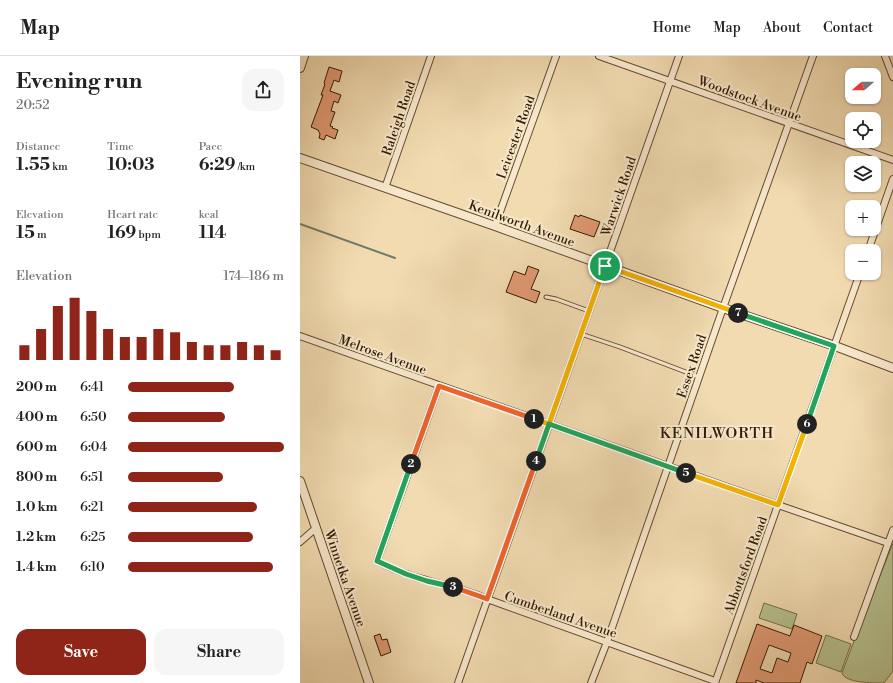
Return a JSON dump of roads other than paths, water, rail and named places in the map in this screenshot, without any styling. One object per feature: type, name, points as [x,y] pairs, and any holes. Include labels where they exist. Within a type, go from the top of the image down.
[{"type":"street","points":[[300,68],[304,56]]},
{"type":"street","name":"Raleigh Road","points":[[385,188],[432,56]]},
{"type":"street","name":"Leicester Road","points":[[495,226],[556,56]]},
{"type":"street","name":"Woodstock Avenue","points":[[599,56],[893,160]]},
{"type":"street","name":"Warwick Road","points":[[458,683],[679,56]]},
{"type":"street","name":"Essex Road","points":[[591,683],[607,642],[723,308],[790,124],[813,56]]},
{"type":"street","points":[[885,56],[893,77]]},
{"type":"street","name":"Kenilworth Avenue","points":[[300,158],[893,368]]},
{"type":"street","points":[[870,244],[893,179]]},
{"type":"street","name":"Abbottsford Road","points":[[715,682],[858,280]]},
{"type":"street","name":"Melrose Avenue","points":[[300,336],[888,543]]},
{"type":"street","name":"Cumberland Avenue","points":[[439,386],[377,561],[406,574],[427,581],[450,586],[479,596],[715,682]]},
{"type":"street","name":"Winnetka Avenue","points":[[300,481],[369,683]]},
{"type":"street","points":[[300,542],[316,528]]},
{"type":"street","points":[[854,637],[893,530]]},
{"type":"lane","points":[[546,297],[589,311]]},
{"type":"lane","points":[[581,334],[699,377]]},
{"type":"waterway","points":[[300,224],[395,258]]},
{"type":"district","name":"KENILWORTH","points":[[717,433]]}]
